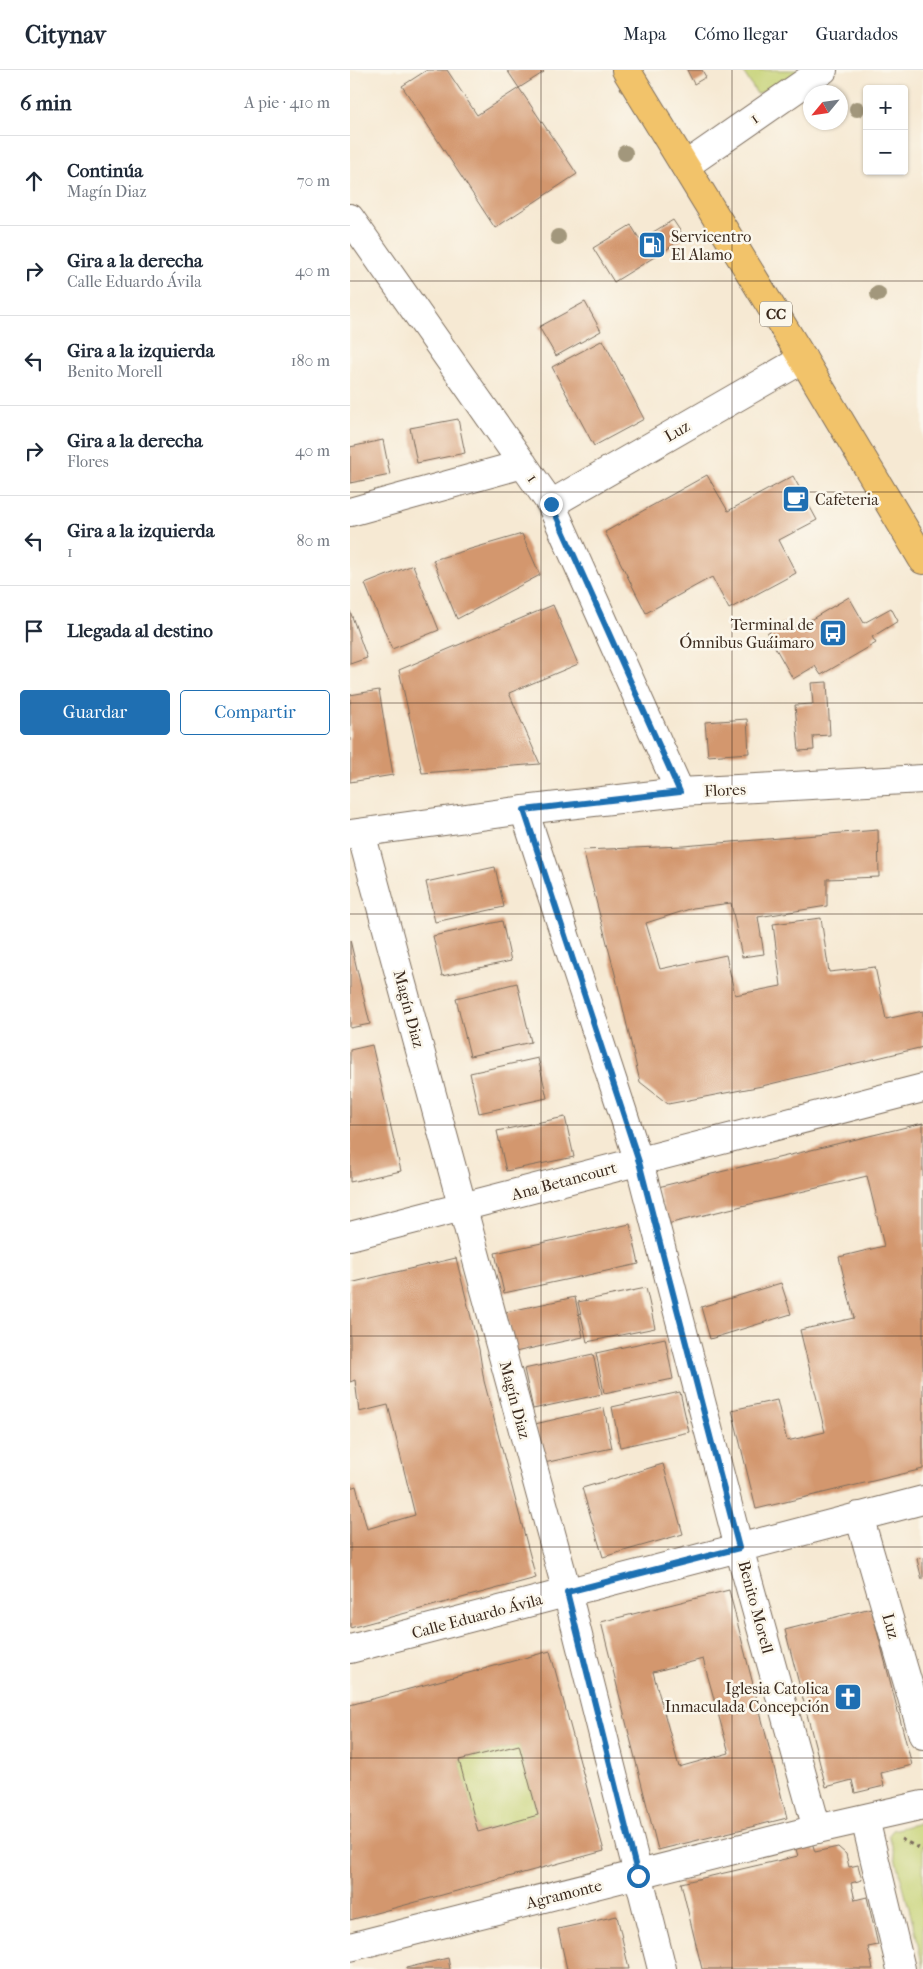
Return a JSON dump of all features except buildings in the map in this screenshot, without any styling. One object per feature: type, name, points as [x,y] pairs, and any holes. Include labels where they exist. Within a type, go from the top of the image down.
[{"type":"highway","name":"CC","points":[[626,70],[803,359],[923,560]]},
{"type":"street","name":"1","points":[[685,166],[823,70]]},
{"type":"street","name":"1","points":[[350,218],[551,504],[680,792]]},
{"type":"street","name":"Luz","points":[[551,504],[803,359]]},
{"type":"street","points":[[350,512],[523,464]]},
{"type":"street","name":"Flores","points":[[355,833],[524,810],[680,792],[923,779]]},
{"type":"street","name":"Benito Morell","points":[[524,810],[639,1162],[739,1548],[817,1829]]},
{"type":"street","name":"Magín Diaz","points":[[355,833],[463,1207],[567,1592],[662,1969]]},
{"type":"street","name":"Ana Betancourt","points":[[350,1236],[923,1088]]},
{"type":"street","name":"Calle Eduardo Ávila","points":[[350,1649],[923,1500]]},
{"type":"street","name":"Luz","points":[[859,1516],[923,1735]]},
{"type":"street","name":"Agramonte","points":[[350,1947],[638,1876],[817,1829],[923,1805]]},
{"type":"street","points":[[865,1819],[901,1969]]},
{"type":"green space","points":[[742,70],[817,70],[757,94]]},
{"type":"green space","points":[[519,1745],[538,1815],[478,1832],[459,1760]]},
{"type":"green space","points":[[923,1822],[923,1969],[916,1934],[889,1835],[893,1830]]},
{"type":"place","name":"Servicentro El Alamo","points":[[652,245]]},
{"type":"place","name":"Cafeteria","points":[[796,499]]},
{"type":"place","name":"Terminal de Ómnibus Guáimaro","points":[[833,633]]},
{"type":"place","name":"Iglesia Catolica Inmaculada Concepción","points":[[848,1697]]},
{"type":"route","points":[[551,504],[680,792],[524,810],[639,1162],[739,1548],[567,1592],[638,1876]]}]
